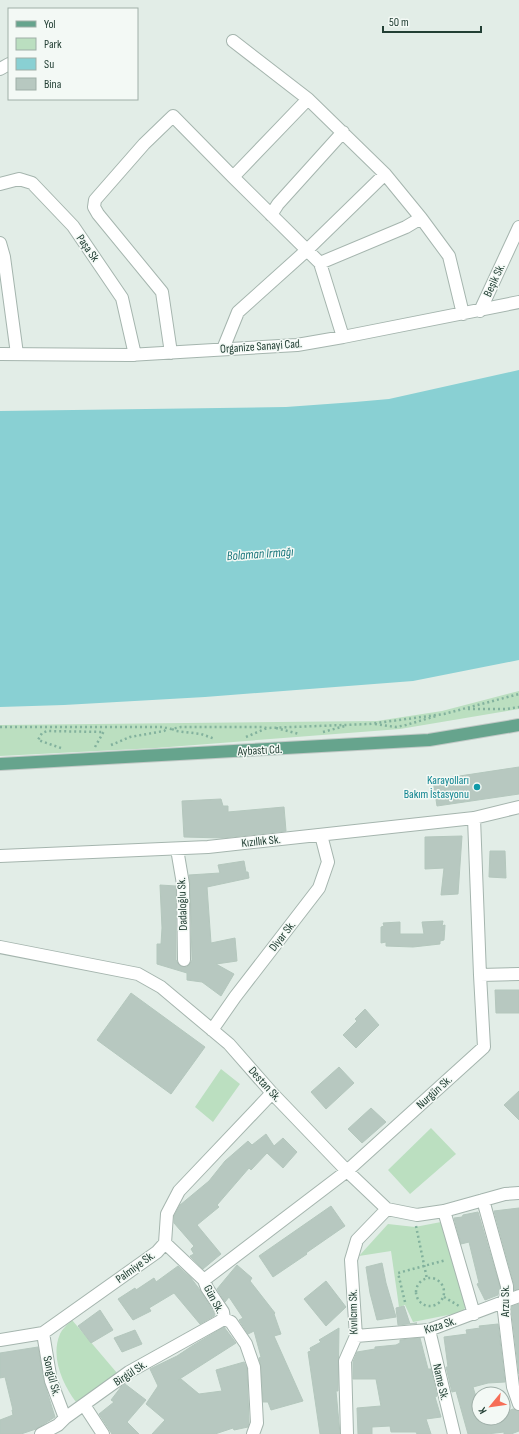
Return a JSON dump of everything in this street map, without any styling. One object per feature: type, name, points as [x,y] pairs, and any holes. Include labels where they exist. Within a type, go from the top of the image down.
[{"type":"main road","name":"Aybastı Cd.","points":[[0,764],[429,740],[519,725]]},
{"type":"street","points":[[233,41],[308,99],[385,174],[421,218],[449,256],[463,314]]},
{"type":"street","points":[[233,177],[308,99]]},
{"type":"street","points":[[172,353],[162,292],[98,214],[94,207],[95,200],[144,144],[173,116],[320,263],[343,338]]},
{"type":"street","points":[[271,215],[278,204],[343,132]]},
{"type":"street","points":[[223,350],[238,312],[307,250],[385,174]]},
{"type":"street","name":"Paşa Sk","points":[[0,184],[19,179],[32,183],[73,226],[122,298],[135,355]]},
{"type":"street","points":[[320,263],[406,227],[421,218]]},
{"type":"street","name":"Beşik Sk.","points":[[480,311],[519,227]]},
{"type":"street","points":[[0,242],[4,257],[17,354]]},
{"type":"street","name":"Organize Sanayi Cad.","points":[[0,354],[135,355],[297,345],[343,338],[519,302]]},
{"type":"street","name":"Kızıllık Sk.","points":[[0,856],[208,847],[474,818],[519,807]]},
{"type":"street","name":"Nurgün Sk.","points":[[204,1280],[346,1170],[484,1047],[474,818]]},
{"type":"street","name":"Diyar Sk.","points":[[212,1030],[235,997],[319,888],[328,862],[321,834]]},
{"type":"street","name":"Dadaloğlu Sk.","points":[[177,849],[183,884],[184,960]]},
{"type":"street","name":"Destan Sk.","points":[[0,947],[138,974],[161,987],[229,1044],[272,1093],[346,1170],[387,1209]]},
{"type":"street","points":[[480,974],[519,974]]},
{"type":"street","name":"Palmiye Sk.","points":[[0,1340],[43,1333],[157,1252],[165,1243],[167,1214],[179,1191],[272,1093]]},
{"type":"street","points":[[387,1209],[417,1215],[444,1211],[505,1194],[519,1193]]},
{"type":"street","name":"Arzu Sk.","points":[[483,1200],[507,1286],[507,1294],[503,1303],[513,1387],[519,1404]]},
{"type":"street","name":"Kıvılcım Sk.","points":[[347,1434],[345,1361],[356,1336],[351,1260],[357,1240],[387,1209]]},
{"type":"street","points":[[444,1211],[469,1311]]},
{"type":"street","name":"Gün Sk.","points":[[165,1243],[204,1280],[207,1288],[223,1312],[224,1319],[231,1322],[246,1344],[254,1367],[257,1423],[252,1434]]},
{"type":"street","name":"Koza Sk.","points":[[356,1336],[429,1330],[469,1311],[503,1303],[519,1296]]},
{"type":"street","name":"Birgül Sk.","points":[[41,1434],[58,1425],[65,1418],[129,1372],[224,1319]]},
{"type":"street","name":"Name Sk.","points":[[429,1330],[454,1434]]},
{"type":"street","name":"Songül Sk.","points":[[43,1333],[51,1381],[65,1418]]},
{"type":"street","points":[[84,1404],[103,1434]]},
{"type":"path","points":[[108,747],[130,737],[181,727],[274,728],[368,724],[396,727],[519,694]]},
{"type":"path","points":[[462,710],[506,709],[519,707]]},
{"type":"path","points":[[368,724],[444,714]]},
{"type":"path","points":[[321,733],[349,724]]},
{"type":"path","points":[[0,727],[162,727],[168,729]]},
{"type":"path","points":[[100,749],[93,750],[107,727]]},
{"type":"path","points":[[241,738],[251,736],[267,728]]},
{"type":"path","points":[[274,728],[301,734]]},
{"type":"path","points":[[172,729],[176,731],[201,734],[217,739]]},
{"type":"path","points":[[67,749],[38,740],[42,733],[47,731],[104,732]]},
{"type":"path","points":[[417,1215],[416,1226],[427,1278]]},
{"type":"path","points":[[405,1302],[398,1273],[446,1260],[450,1267]]},
{"type":"path","points":[[427,1278],[433,1278],[442,1283],[445,1292],[442,1302],[434,1306],[425,1306],[416,1295],[416,1290],[420,1282],[427,1278]]},
{"type":"path","points":[[444,1297],[469,1311]]},
{"type":"green space","points":[[519,691],[519,709],[400,729],[156,748],[0,756],[0,725],[377,721],[442,711]]},
{"type":"green space","points":[[221,1069],[240,1084],[213,1122],[195,1107]]},
{"type":"green space","points":[[431,1128],[456,1154],[410,1194],[388,1170]]},
{"type":"green space","points":[[441,1222],[468,1301],[463,1312],[413,1322],[405,1305],[399,1307],[391,1251],[359,1256],[388,1224],[415,1227]]},
{"type":"green space","points":[[72,1320],[117,1373],[76,1402],[59,1370],[56,1352],[60,1334]]},
{"type":"water","name":"Bolaman Irmağı","points":[[519,370],[519,660],[413,681],[205,697],[0,707],[0,411],[286,407],[355,402],[389,399]]},
{"type":"building","name":"Karayolları Bakım İstasyonu","points":[[519,767],[519,794],[437,806],[433,780]]},
{"type":"building","points":[[221,799],[223,806],[228,806],[228,812],[284,807],[286,831],[223,838],[184,837],[182,801]]},
{"type":"building","points":[[462,836],[458,894],[441,895],[444,868],[425,869],[425,837]]},
{"type":"building","points":[[490,851],[505,851],[506,878],[489,877]]},
{"type":"building","points":[[244,861],[249,878],[207,887],[211,943],[235,938],[237,961],[216,964],[234,974],[221,996],[202,982],[187,980],[187,973],[157,964],[157,944],[161,944],[162,928],[160,885],[176,886],[176,960],[180,966],[187,967],[192,960],[189,875],[220,873],[218,865]]},
{"type":"building","points":[[443,921],[442,926],[445,925],[444,940],[440,941],[440,944],[413,947],[386,946],[386,942],[381,943],[381,927],[384,926],[383,923],[400,922],[400,934],[424,934],[422,922]]},
{"type":"building","points":[[495,990],[519,990],[519,1013],[496,1013]]},
{"type":"building","points":[[131,993],[205,1047],[171,1094],[97,1040]]},
{"type":"building","points":[[365,1009],[379,1025],[356,1048],[343,1035],[357,1021],[355,1019]]},
{"type":"building","points":[[339,1067],[354,1083],[326,1109],[311,1092]]},
{"type":"building","points":[[519,1091],[519,1120],[504,1105]]},
{"type":"building","points":[[371,1108],[386,1122],[362,1143],[348,1129]]},
{"type":"building","points":[[266,1134],[274,1146],[283,1138],[297,1152],[283,1168],[267,1153],[251,1170],[249,1168],[217,1205],[219,1207],[197,1225],[221,1254],[203,1269],[190,1256],[194,1254],[191,1249],[194,1246],[174,1223],[174,1216],[180,1205],[209,1181],[225,1161],[248,1141],[252,1145]]},
{"type":"building","points":[[331,1206],[345,1226],[273,1277],[259,1256]]},
{"type":"building","points":[[519,1208],[519,1289],[514,1290],[514,1284],[494,1211]]},
{"type":"building","points":[[478,1212],[500,1287],[498,1295],[485,1300],[477,1284],[479,1283],[469,1242],[461,1244],[454,1218]]},
{"type":"building","points":[[382,1263],[396,1317],[377,1320],[370,1293],[366,1267]]},
{"type":"building","points":[[237,1265],[252,1278],[250,1281],[275,1313],[274,1314],[281,1334],[274,1336],[303,1401],[271,1410],[268,1402],[263,1402],[259,1358],[261,1357],[254,1331],[248,1334],[239,1320],[243,1318],[229,1297],[225,1302],[217,1289]]},
{"type":"building","points":[[178,1266],[191,1278],[200,1290],[215,1314],[214,1316],[200,1324],[174,1293],[149,1308],[151,1311],[133,1320],[118,1299],[135,1288],[136,1290],[154,1278],[156,1282]]},
{"type":"building","points":[[326,1281],[346,1307],[326,1326],[304,1299]]},
{"type":"building","points":[[519,1304],[519,1374],[511,1307]]},
{"type":"building","points":[[404,1306],[410,1324],[398,1325],[396,1308]]},
{"type":"building","points":[[100,1310],[113,1330],[91,1343],[78,1326]]},
{"type":"building","points":[[498,1324],[505,1382],[471,1386],[471,1426],[511,1426],[511,1410],[513,1409],[519,1411],[519,1431],[511,1434],[504,1434],[504,1432],[468,1434],[456,1391],[452,1392],[446,1367],[448,1367],[444,1337],[467,1334],[466,1330],[480,1328],[479,1326]]},
{"type":"building","points":[[224,1327],[236,1343],[178,1380],[181,1379],[199,1394],[222,1391],[216,1370],[244,1362],[247,1368],[248,1427],[234,1430],[233,1428],[215,1434],[152,1434],[165,1420],[146,1404],[158,1386],[150,1369],[177,1356]]},
{"type":"building","points":[[339,1328],[338,1391],[336,1391],[340,1434],[320,1434],[308,1352],[311,1351],[310,1348],[321,1342],[319,1340]]},
{"type":"building","points":[[135,1330],[142,1344],[122,1352],[114,1338]]},
{"type":"building","points":[[420,1338],[428,1369],[431,1369],[437,1396],[435,1397],[441,1417],[426,1419],[431,1434],[417,1434],[416,1432],[391,1432],[390,1426],[372,1427],[372,1434],[358,1434],[357,1408],[381,1406],[376,1379],[353,1379],[353,1362],[357,1352],[375,1349],[375,1347],[396,1345],[400,1343],[400,1340]]},
{"type":"building","points":[[38,1347],[44,1382],[55,1417],[36,1429],[21,1434],[0,1434],[0,1420],[13,1415],[13,1410],[5,1377],[0,1378],[0,1353]]},
{"type":"building","points":[[125,1384],[146,1400],[127,1422],[139,1434],[112,1434],[99,1414],[114,1402],[111,1400]]},
{"type":"place","name":"Karayolları Bakım İstasyonu","points":[[477,787]]}]
